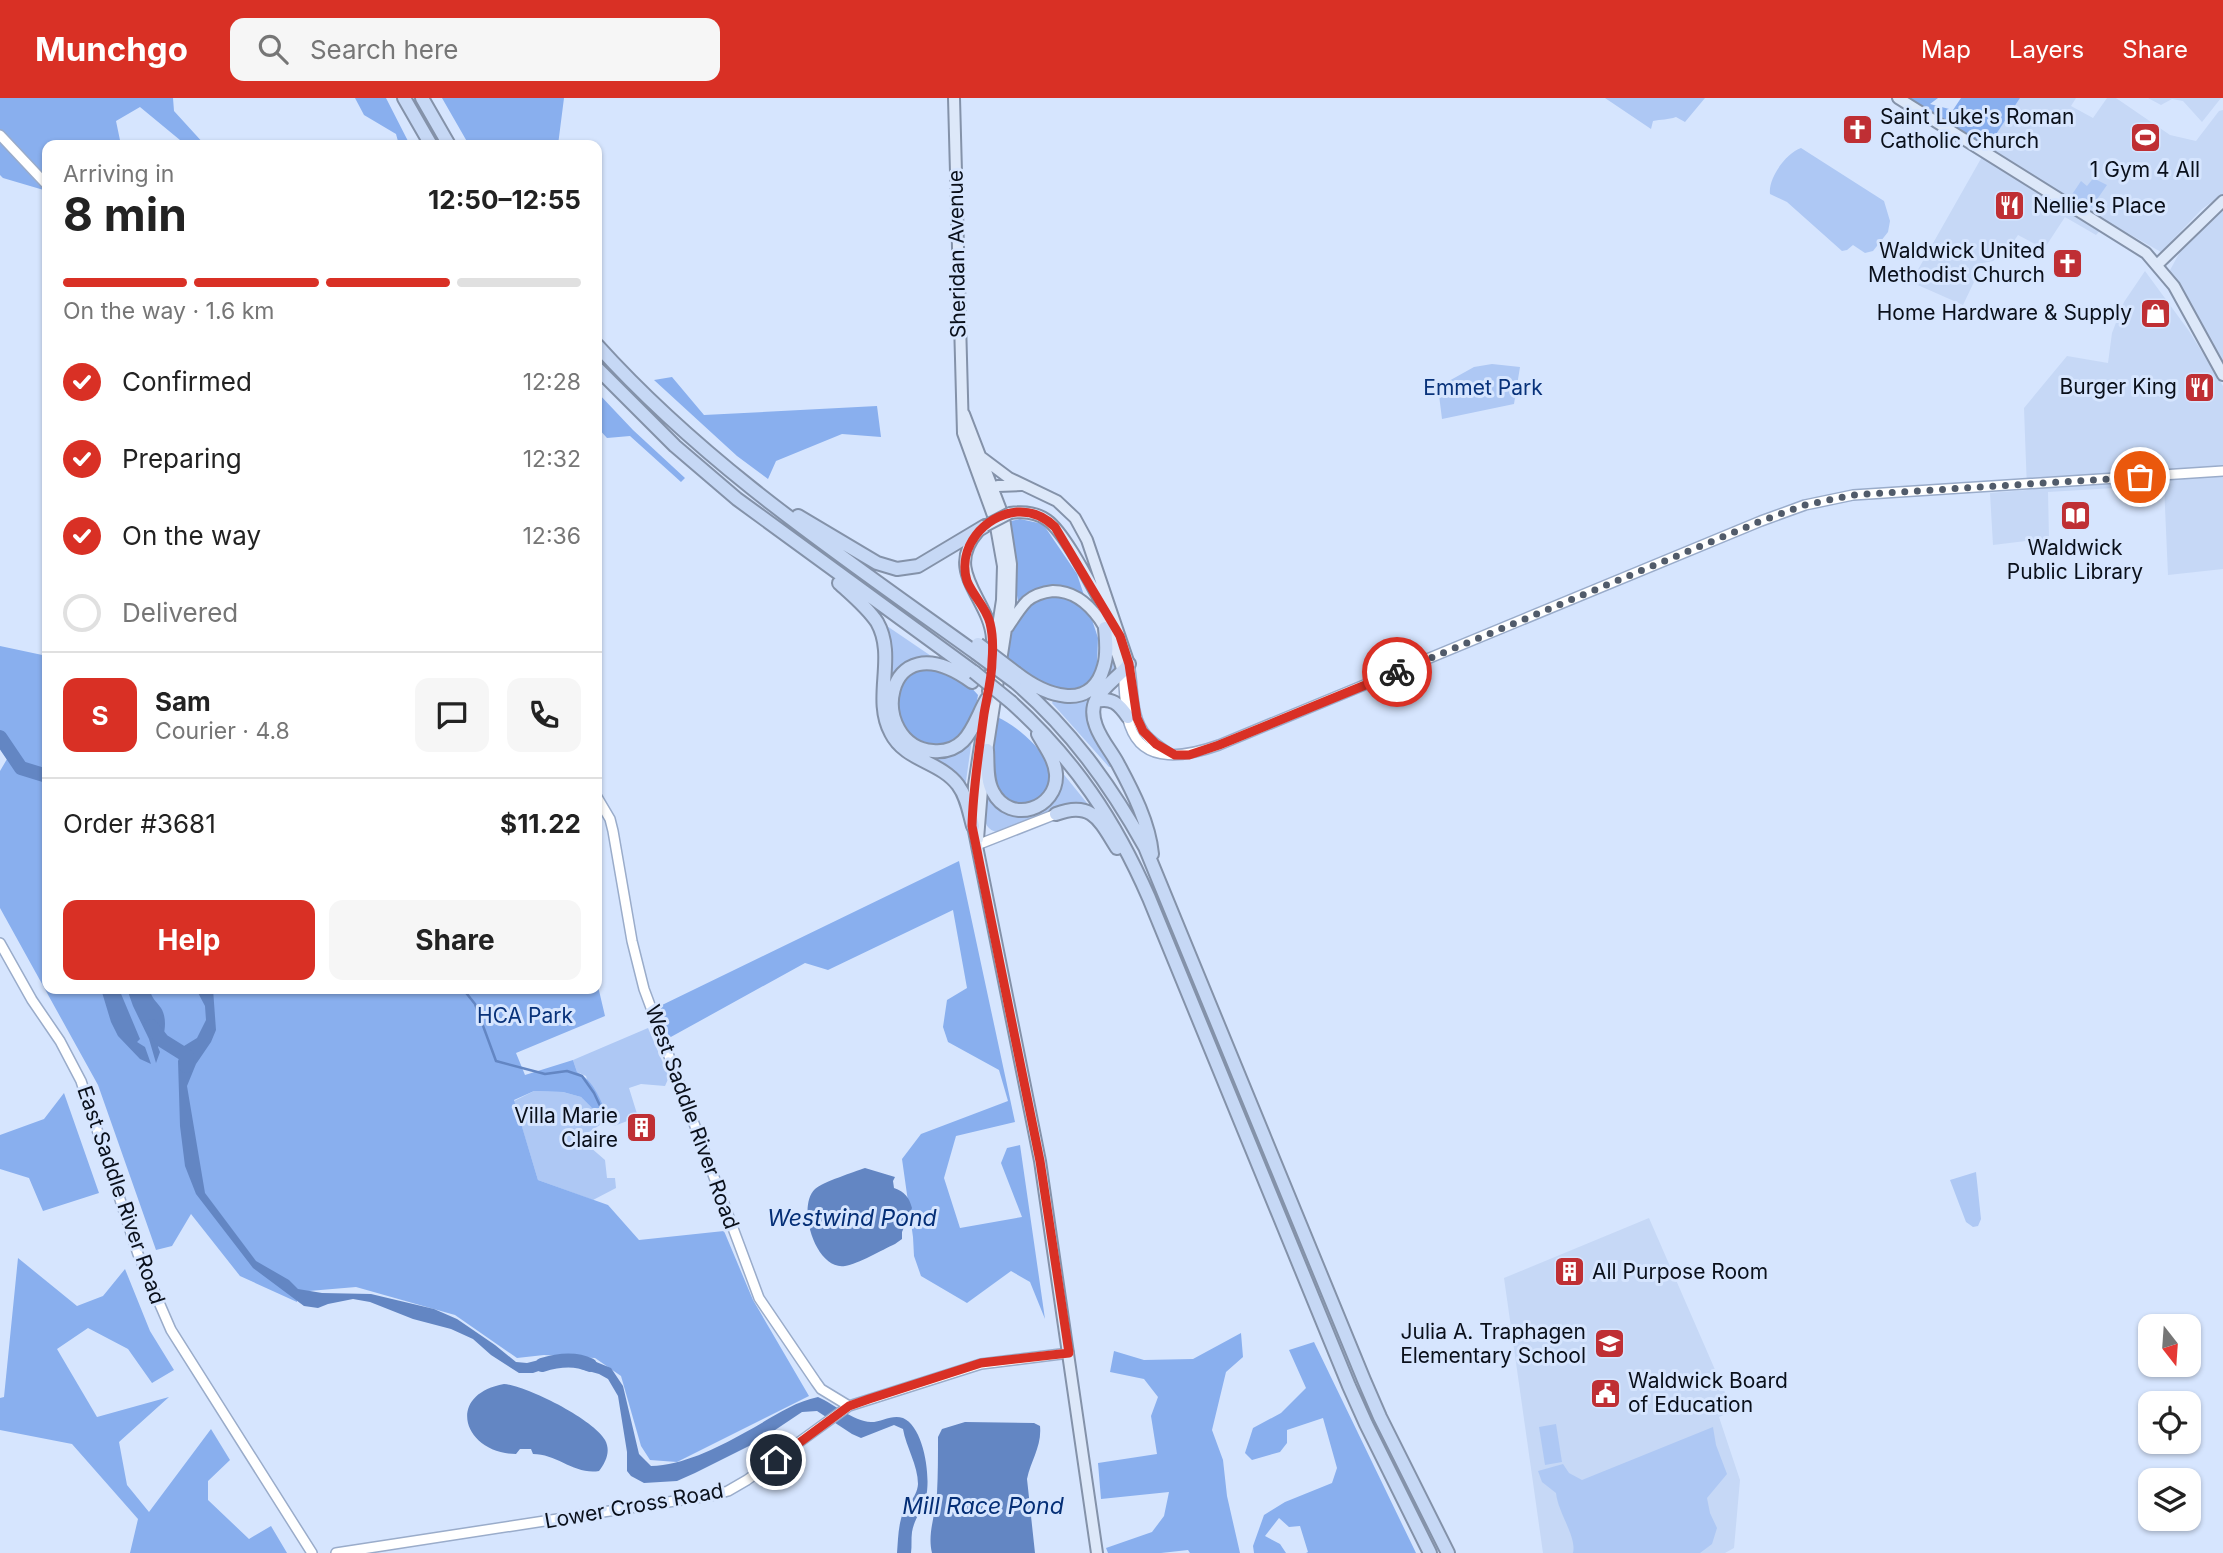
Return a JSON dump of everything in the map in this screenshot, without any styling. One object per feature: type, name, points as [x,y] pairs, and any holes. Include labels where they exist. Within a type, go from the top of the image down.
[{"type":"highway","points":[[404,98],[428,140]]},
{"type":"highway","points":[[422,98],[446,140]]},
{"type":"highway","points":[[602,350],[673,422],[755,492],[931,620],[977,648],[1015,677],[1095,766],[1130,819],[1153,862],[1364,1380],[1448,1553]]},
{"type":"highway","points":[[602,373],[695,464],[747,507],[973,677],[1011,702],[1067,758],[1099,802],[1126,849],[1149,898],[1366,1424],[1430,1553]]},
{"type":"highway","points":[[755,492],[877,564],[890,568],[918,566],[985,526]]},
{"type":"highway","points":[[812,555],[868,611],[880,628],[886,651],[883,708],[892,736],[908,753],[941,770],[956,782],[965,797],[972,826]]},
{"type":"highway","points":[[1015,677],[1053,694],[1070,696],[1081,693],[1092,686],[1102,672],[1106,653],[1105,628]]},
{"type":"highway","points":[[973,677],[935,663],[919,664],[905,671],[895,684],[892,706],[896,723],[905,738],[926,750],[938,752],[950,749],[967,737],[987,699]]},
{"type":"highway","points":[[1126,668],[1096,701],[1093,713],[1096,727],[1138,807],[1150,837],[1153,862]]},
{"type":"highway","points":[[1096,701],[1113,701],[1128,717]]},
{"type":"highway","points":[[987,750],[990,786],[1001,803],[1010,808],[1025,810],[1044,802],[1054,789],[1055,768],[1030,719]]},
{"type":"highway","points":[[1056,814],[1078,809],[1097,818],[1149,898]]},
{"type":"main road","name":"Sheridan Avenue","points":[[954,98],[963,433],[1003,518],[1010,552],[1012,590],[987,750],[977,845]]},
{"type":"main road","points":[[1898,98],[2146,253],[2174,286],[2223,375]]},
{"type":"main road","points":[[2158,264],[2223,201]]},
{"type":"main road","name":"Sheridan Avenue","points":[[962,410],[981,456],[1003,566],[1002,600],[974,785],[972,826],[1040,1161],[1069,1353]]},
{"type":"main road","points":[[981,456],[1003,475],[1057,501],[1079,523],[1120,636],[1126,668]]},
{"type":"main road","points":[[988,490],[1023,485]]},
{"type":"main road","points":[[992,662],[990,624],[984,608],[970,586],[965,568],[969,545],[985,526],[1010,513],[1038,515],[1055,527],[1120,636]]},
{"type":"main road","points":[[1006,629],[1028,600],[1053,591],[1069,594],[1095,614],[1126,668]]},
{"type":"main road","points":[[1069,1353],[1097,1553]]},
{"type":"street","points":[[0,135],[42,180]]},
{"type":"street","points":[[1126,668],[1128,717],[1134,734],[1144,746],[1156,754],[1189,755],[1805,505],[1853,495],[2223,471]]},
{"type":"street","points":[[1126,668],[1140,727],[1149,739],[1171,755]]},
{"type":"street","name":"West Saddle River Road","points":[[602,805],[614,831],[632,941],[645,989],[760,1298],[821,1389],[847,1408]]},
{"type":"street","points":[[977,845],[1056,814]]},
{"type":"street","name":"East Saddle River Road","points":[[0,943],[17,976],[60,1041],[81,1081],[138,1254],[159,1306],[185,1354],[312,1553]]},
{"type":"street","name":"Lower Cross Road","points":[[336,1553],[714,1495],[728,1491],[747,1480],[847,1408],[981,1363],[1069,1353]]},
{"type":"shaded area","points":[[2020,98],[2076,98],[2071,106],[2093,118],[2107,98],[2116,98],[2170,135],[2196,141],[2219,111],[2223,110],[2223,194],[2202,209],[2161,252],[2108,222],[2096,235],[2065,217],[2044,249],[2018,235],[2007,251],[1993,261],[1983,263],[1963,305],[1911,282],[1987,148]]},
{"type":"shaded area","points":[[2148,98],[2221,98],[2202,122],[2183,101],[2172,99],[2161,105]]},
{"type":"shaded area","points":[[2223,211],[2223,372],[2169,272],[2181,250]]},
{"type":"shaded area","points":[[2145,271],[2189,331],[2223,386],[2223,569],[2168,575],[2164,485],[2048,492],[2049,538],[1993,545],[1990,493],[2027,490],[2024,408],[2067,356],[2108,363],[2112,333],[2124,302]]},
{"type":"shaded area","name":"Julia A. Traphagen Elementary School","points":[[1649,1218],[1733,1411],[1719,1417],[1740,1480],[1734,1548],[1725,1553],[1543,1553],[1504,1278]]},
{"type":"green space","points":[[0,98],[173,98],[174,111],[200,140],[180,140],[140,107],[116,121],[120,140],[42,140],[42,190],[0,175]]},
{"type":"green space","points":[[355,98],[386,98],[407,140],[398,140],[396,134],[364,115]]},
{"type":"green space","points":[[442,98],[564,98],[559,140],[466,140]]},
{"type":"green space","points":[[1605,98],[1705,98],[1685,122],[1676,117],[1656,120],[1653,121],[1651,129]]},
{"type":"green space","points":[[1905,98],[1938,98],[1930,104],[1953,110],[1961,98],[2020,98],[1987,148]]},
{"type":"green space","points":[[1801,148],[1884,201],[1890,221],[1888,232],[1873,251],[1865,253],[1853,245],[1842,251],[1787,202],[1770,194],[1772,181],[1779,167]]},
{"type":"green space","points":[[2095,176],[2095,179],[2107,185],[2091,208],[2071,196],[2081,181],[2087,186]]},
{"type":"green space","name":"Emmet Park","points":[[1492,364],[1520,367],[1514,404],[1442,419],[1438,387],[1474,367]]},
{"type":"green space","points":[[672,377],[704,415],[877,406],[881,437],[842,434],[776,461],[768,479],[737,456],[654,380]]},
{"type":"green space","points":[[602,397],[685,478],[681,482],[630,436],[607,438],[602,432]]},
{"type":"green space","points":[[1020,519],[1043,524],[1077,574],[1098,638],[1094,676],[1084,685],[1069,691],[1050,692],[1006,660],[1013,627],[1020,613],[1002,523]]},
{"type":"green space","points":[[884,624],[937,660],[903,667],[890,684]]},
{"type":"green space","points":[[0,646],[42,655],[42,984],[0,908],[0,771],[7,759],[0,749]]},
{"type":"green space","points":[[1111,654],[1118,674],[1096,694],[1087,710],[1089,727],[1113,767],[1109,767],[1052,703],[1054,699],[1084,696]]},
{"type":"green space","points":[[930,668],[969,685],[978,695],[969,724],[958,736],[933,752],[904,740],[894,706],[894,698],[904,679]]},
{"type":"green space","points":[[997,717],[1028,738],[1038,749],[1050,772],[1050,783],[1045,794],[1032,804],[1004,803],[990,785]]},
{"type":"green space","points":[[972,739],[965,788],[921,754]]},
{"type":"green space","points":[[1061,771],[1091,808],[1065,806],[998,832],[985,822],[987,791]]},
{"type":"green space","points":[[959,861],[1015,1122],[956,1136],[944,1178],[960,1228],[1022,1217],[1001,1163],[1007,1148],[1020,1145],[1045,1319],[1030,1282],[1011,1271],[967,1303],[921,1276],[914,1256],[902,1159],[921,1134],[1008,1101],[999,1070],[948,1042],[943,1027],[947,1000],[967,988],[953,910],[828,970],[805,963],[669,1038],[660,1006]]},
{"type":"green space","name":"HCA Park","points":[[48,994],[600,994],[605,1016],[516,1053],[525,1075],[573,1060],[577,1072],[588,1080],[596,1091],[607,1115],[604,1119],[598,1119],[581,1097],[563,1092],[534,1091],[514,1100],[538,1180],[608,1205],[639,1240],[724,1231],[753,1300],[809,1396],[677,1462],[650,1460],[641,1446],[621,1376],[595,1358],[544,1355],[517,1358],[455,1315],[356,1287],[297,1292],[297,1302],[240,1276],[191,1214],[172,1246],[156,1250],[98,1085]]},
{"type":"green space","points":[[648,1028],[669,1077],[665,1086],[641,1084],[629,1088],[638,1117],[614,1126],[606,1121],[586,1134],[590,1147],[605,1160],[607,1178],[615,1178],[616,1188],[593,1200],[538,1180],[514,1101],[534,1091],[563,1092],[581,1097],[598,1119],[586,1076],[577,1072],[573,1060]]},
{"type":"green space","points":[[64,1093],[99,1193],[43,1211],[29,1178],[0,1169],[0,1135],[44,1119]]},
{"type":"green space","points":[[1976,1172],[1981,1219],[1978,1226],[1973,1227],[1966,1222],[1950,1180]]},
{"type":"green space","points":[[18,1258],[77,1306],[103,1296],[125,1269],[150,1331],[174,1370],[152,1383],[128,1349],[88,1328],[57,1349],[97,1417],[169,1397],[119,1442],[127,1485],[149,1512],[211,1429],[230,1460],[208,1481],[208,1500],[249,1539],[271,1526],[287,1553],[130,1553],[138,1519],[72,1444],[0,1430],[0,1398],[4,1397]]},
{"type":"green space","points":[[1241,1333],[1243,1357],[1226,1372],[1212,1430],[1223,1460],[1227,1496],[1240,1553],[1190,1553],[1188,1550],[1108,1553],[1106,1548],[1152,1532],[1164,1516],[1169,1492],[1101,1499],[1098,1463],[1157,1454],[1151,1416],[1158,1397],[1144,1379],[1110,1372],[1114,1351],[1144,1360],[1193,1359]]},
{"type":"green space","points":[[1314,1342],[1416,1553],[1306,1553],[1308,1552],[1300,1526],[1289,1527],[1279,1518],[1265,1536],[1280,1544],[1286,1553],[1254,1553],[1253,1546],[1264,1515],[1285,1502],[1332,1483],[1337,1468],[1323,1418],[1287,1430],[1287,1443],[1280,1452],[1252,1460],[1245,1453],[1253,1428],[1281,1413],[1306,1388],[1289,1350]]},
{"type":"green space","points":[[1556,1424],[1562,1462],[1545,1465],[1539,1427]]},
{"type":"green space","points":[[1713,1427],[1716,1445],[1727,1474],[1707,1498],[1717,1528],[1712,1544],[1700,1553],[1573,1553],[1574,1547],[1556,1493],[1542,1482],[1538,1471],[1563,1464],[1569,1473],[1582,1480]]},
{"type":"water","points":[[103,994],[121,994],[140,1039],[137,1042],[145,1047],[151,1064],[140,1059],[118,1036]]},
{"type":"water","points":[[129,994],[152,994],[163,1012],[165,1028],[156,1063],[149,1039]]},
{"type":"water","points":[[199,994],[213,994],[216,1030],[196,1064],[187,1086],[205,1193],[256,1261],[289,1280],[298,1289],[322,1293],[371,1294],[434,1309],[457,1319],[516,1362],[527,1363],[563,1354],[579,1355],[611,1368],[623,1386],[639,1454],[651,1466],[675,1463],[699,1455],[789,1408],[818,1397],[864,1421],[903,1418],[916,1431],[921,1442],[927,1477],[926,1497],[912,1532],[911,1553],[897,1553],[898,1536],[903,1514],[918,1484],[903,1429],[894,1425],[861,1438],[817,1411],[802,1412],[757,1442],[695,1473],[677,1481],[644,1483],[627,1471],[627,1452],[618,1396],[608,1379],[599,1374],[581,1369],[572,1360],[558,1361],[553,1366],[533,1373],[519,1373],[491,1355],[473,1339],[370,1302],[353,1299],[318,1308],[304,1306],[253,1268],[196,1194],[185,1166],[180,1126],[178,1061],[184,1046],[197,1038],[206,1020],[205,1006]]},
{"type":"water","name":"Westwind Pond","points":[[865,1168],[895,1177],[894,1188],[906,1195],[912,1208],[902,1232],[902,1239],[856,1263],[835,1265],[825,1259],[812,1236],[808,1223],[810,1198],[819,1186]]},
{"type":"water","points":[[504,1384],[559,1405],[598,1432],[608,1448],[606,1460],[599,1471],[582,1470],[550,1457],[533,1454],[531,1449],[520,1449],[516,1454],[484,1445],[474,1435],[468,1423],[468,1411],[473,1400],[485,1390]]},
{"type":"water","name":"Mill Race Pond","points":[[965,1422],[1034,1423],[1040,1426],[1038,1447],[1027,1479],[1035,1553],[932,1553],[938,1437],[942,1429]]},
{"type":"waterway","points":[[0,737],[21,768],[42,774]]},
{"type":"waterway","points":[[467,994],[475,1004],[496,1061],[545,1074],[567,1071],[582,1076],[603,1112]]},
{"type":"waterway","points":[[151,1026],[163,1041],[187,1056],[186,1066]]},
{"type":"waterway","points":[[542,1365],[566,1360],[590,1365]]},
{"type":"way so far","points":[[1397,672],[1805,505],[1853,495],[2140,477]]},
{"type":"place","name":"Saint Luke's Roman Catholic Church","points":[[1857,129]]},
{"type":"place","name":"1 Gym 4 All","points":[[2145,138]]},
{"type":"place","name":"Nellie's Place","points":[[2010,206]]},
{"type":"place","name":"Waldwick United Methodist Church","points":[[2068,263]]},
{"type":"place","name":"Home Hardware & Supply","points":[[2155,313]]},
{"type":"place","name":"Burger King","points":[[2200,387]]},
{"type":"place","name":"Waldwick Public Library","points":[[2075,516]]},
{"type":"place","name":"Villa Marie Claire","points":[[641,1128]]},
{"type":"place","name":"All Purpose Room","points":[[1569,1272]]},
{"type":"place","name":"Julia A. Traphagen Elementary School","points":[[1609,1344]]},
{"type":"place","name":"Waldwick Board of Education","points":[[1605,1393]]},
{"type":"route","points":[[776,1460],[849,1406],[981,1363],[1069,1353],[1040,1161],[972,826],[975,774],[992,662],[992,636],[984,608],[966,574],[966,556],[972,539],[985,526],[1010,513],[1038,515],[1055,527],[1120,636],[1129,664],[1135,711],[1140,727],[1149,739],[1171,755],[1189,755],[1219,745],[1397,672]]}]
